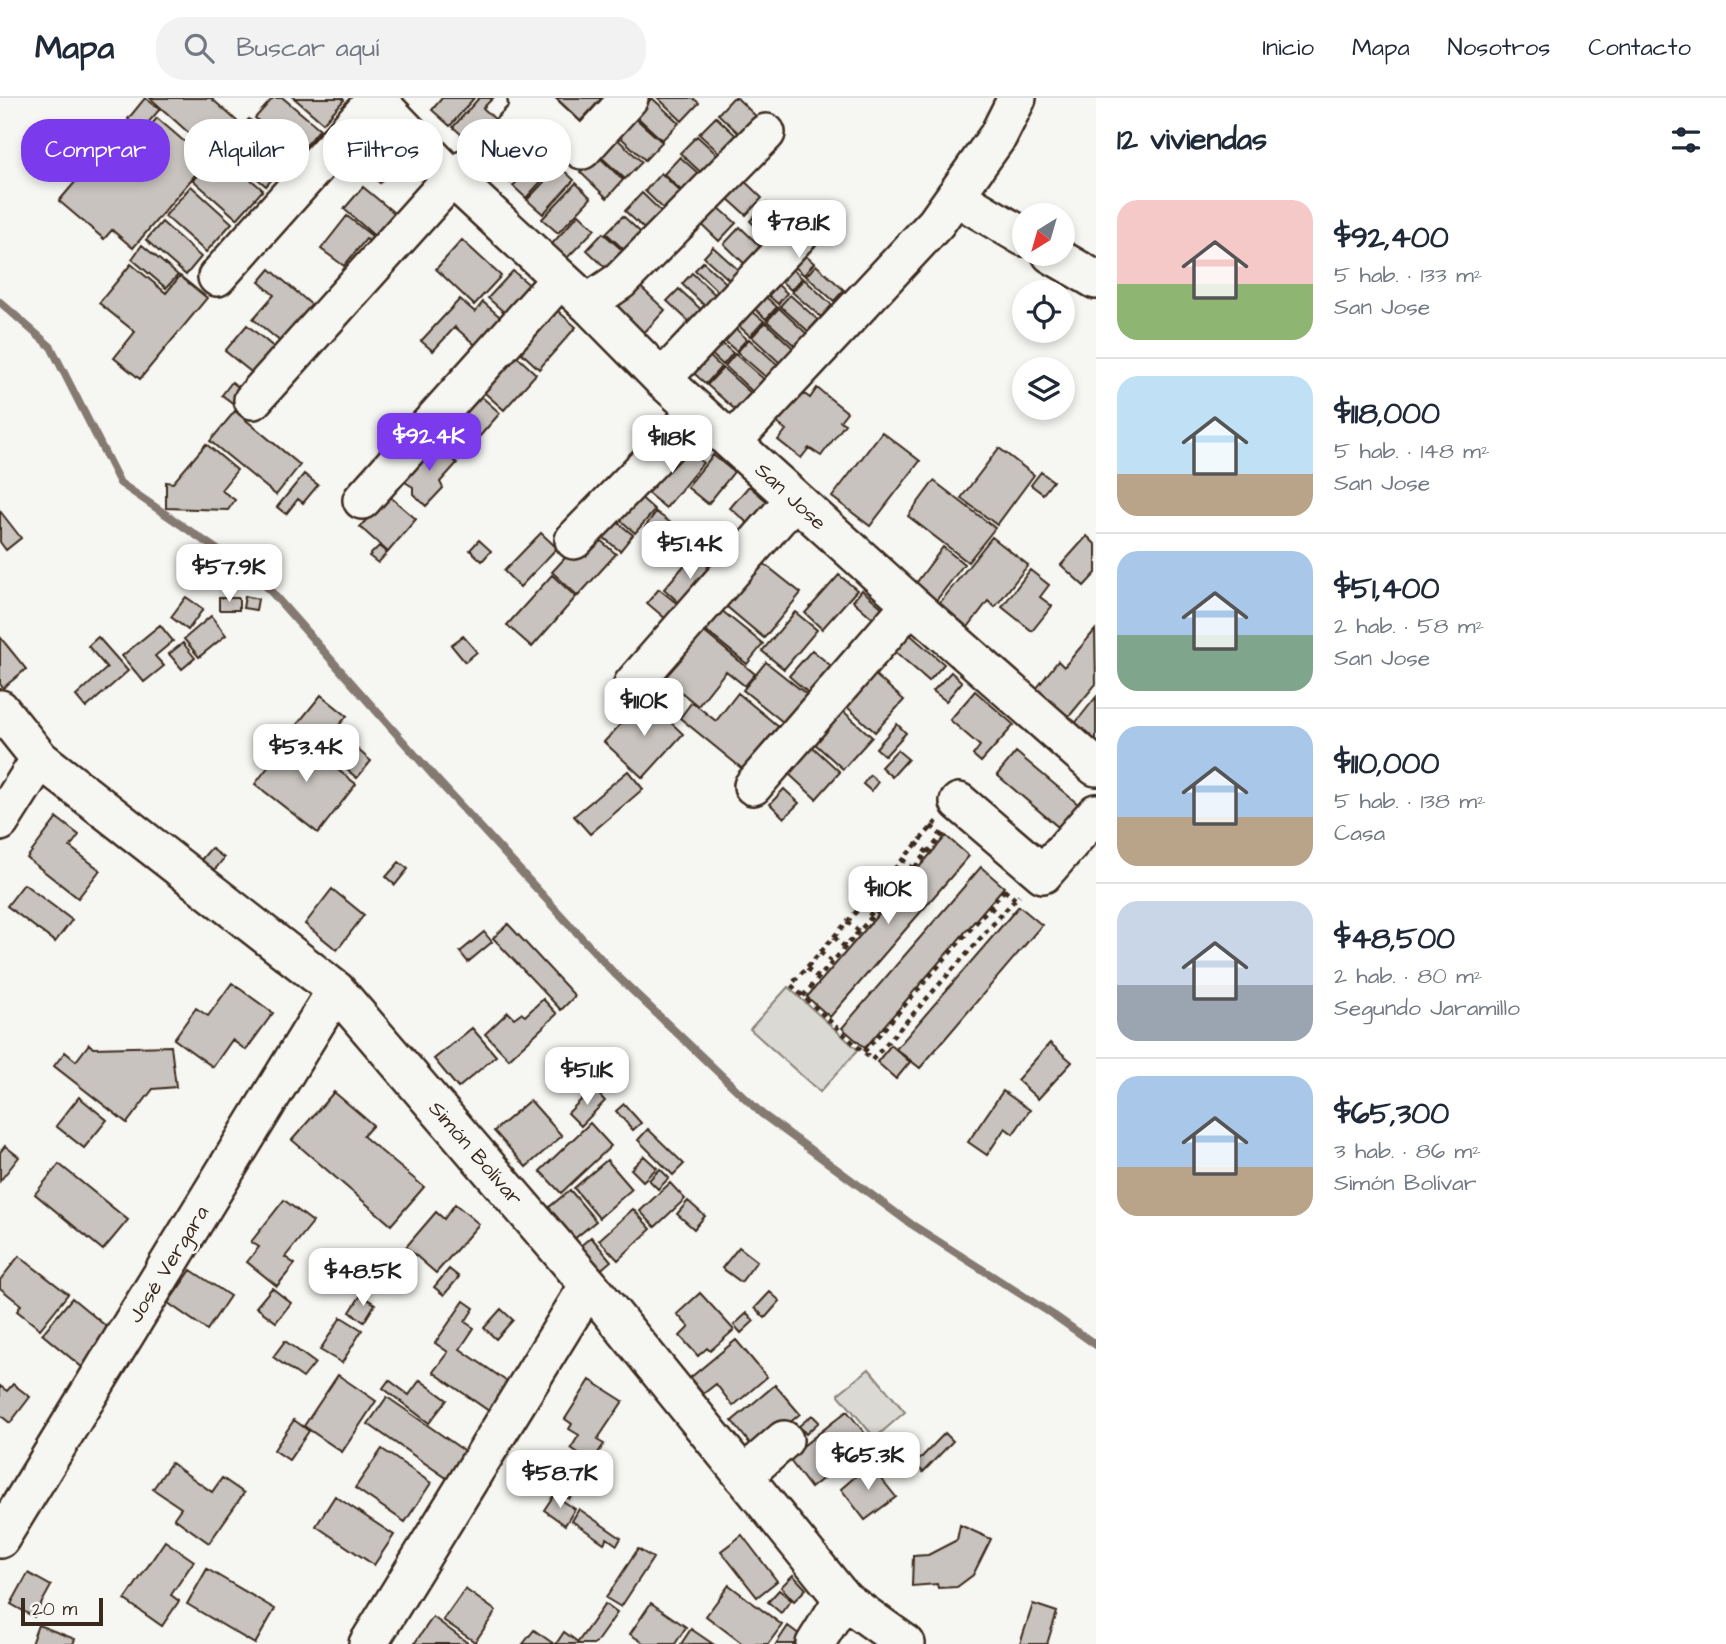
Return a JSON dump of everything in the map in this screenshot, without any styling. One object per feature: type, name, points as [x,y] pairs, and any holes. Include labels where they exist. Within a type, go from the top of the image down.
[{"type":"street","points":[[253,400],[452,178],[489,154],[532,102],[582,150],[629,98]]},
{"type":"street","points":[[733,441],[936,223],[998,136],[1017,98]]},
{"type":"street","points":[[217,277],[376,99]]},
{"type":"street","name":"San Jose","points":[[376,99],[452,178],[590,306],[662,379],[733,441],[794,500],[1096,767]]},
{"type":"street","points":[[590,306],[601,294],[620,281],[766,133]]},
{"type":"street","points":[[955,196],[1012,230]]},
{"type":"street","points":[[662,379],[800,233]]},
{"type":"street","points":[[1072,266],[1096,280]]},
{"type":"street","points":[[362,500],[560,279]]},
{"type":"street","points":[[574,540],[679,432],[696,410]]},
{"type":"street","points":[[633,684],[794,500]]},
{"type":"street","points":[[753,786],[911,604]]},
{"type":"street","name":"Simón Bolívar","points":[[0,709],[40,759],[337,990],[589,1285],[844,1599],[906,1644]]},
{"type":"street","points":[[0,822],[40,759]]},
{"type":"street","points":[[963,805],[1043,874],[1096,813]]},
{"type":"street","name":"José Vergara","points":[[0,1539],[337,990]]},
{"type":"street","points":[[368,1644],[589,1285]]},
{"type":"street","points":[[743,1476],[784,1440]]},
{"type":"street","points":[[815,1644],[844,1599]]},
{"type":"path","points":[[963,805],[931,826],[791,985],[872,1060],[1015,899],[1034,866]]},
{"type":"path","points":[[803,996],[928,853],[963,805]]},
{"type":"path","points":[[931,826],[942,836]]},
{"type":"path","points":[[916,843],[928,853]]},
{"type":"path","points":[[902,859],[914,869]]},
{"type":"path","points":[[864,1052],[1004,890],[1034,866]]},
{"type":"path","points":[[889,874],[901,884]]},
{"type":"path","points":[[876,889],[888,899]]},
{"type":"path","points":[[1004,890],[1015,899]]},
{"type":"path","points":[[861,906],[873,916]]},
{"type":"path","points":[[990,907],[1000,916]]},
{"type":"path","points":[[847,922],[859,932]]},
{"type":"path","points":[[976,923],[986,932]]},
{"type":"path","points":[[834,937],[845,947]]},
{"type":"path","points":[[962,939],[972,948]]},
{"type":"path","points":[[820,952],[832,962]]},
{"type":"path","points":[[948,955],[958,963]]},
{"type":"path","points":[[807,968],[819,978]]},
{"type":"path","points":[[934,971],[944,979]]},
{"type":"path","points":[[921,987],[931,995]]},
{"type":"path","points":[[908,1002],[917,1010]]},
{"type":"path","points":[[894,1018],[902,1026]]},
{"type":"shaded area","points":[[788,987],[858,1050],[820,1092],[750,1029]]},
{"type":"shaded area","points":[[869,1369],[905,1412],[875,1438],[838,1394]]},
{"type":"building","points":[[145,98],[160,109],[151,119],[128,119]]},
{"type":"building","points":[[150,98],[211,98],[235,119],[184,119],[184,129]]},
{"type":"building","points":[[273,98],[283,98],[308,119],[256,119]]},
{"type":"building","points":[[294,98],[342,98],[344,100],[327,119],[323,119],[323,123]]},
{"type":"building","points":[[442,98],[474,98],[450,126],[432,110]]},
{"type":"building","points":[[479,98],[493,98],[483,108],[495,119],[460,119]]},
{"type":"building","points":[[540,98],[602,98],[574,128],[571,119],[564,119]]},
{"type":"building","points":[[652,98],[679,123],[662,140],[635,115]]},
{"type":"building","points":[[658,98],[693,98],[699,103],[682,121]]},
{"type":"building","points":[[733,98],[737,98],[762,122],[745,139],[718,114]]},
{"type":"building","points":[[634,117],[662,142],[645,160],[618,135]]},
{"type":"building","points":[[716,117],[743,142],[727,160],[699,134]]},
{"type":"building","points":[[309,120],[320,129],[309,142]]},
{"type":"building","points":[[170,129],[184,141],[184,182],[189,182],[133,248],[112,230],[104,239],[59,201],[75,182],[170,182]]},
{"type":"building","points":[[614,136],[642,162],[625,179],[598,154]]},
{"type":"building","points":[[697,136],[724,161],[708,179],[680,153]]},
{"type":"building","points":[[596,154],[623,180],[607,198],[580,172]]},
{"type":"building","points":[[680,157],[708,182],[691,200],[664,174]]},
{"type":"building","points":[[735,172],[762,198],[746,215],[718,190]]},
{"type":"building","points":[[661,173],[688,199],[672,217],[645,191]]},
{"type":"building","points":[[571,177],[574,180],[543,214],[527,200],[544,182],[571,182]]},
{"type":"building","points":[[195,182],[254,182],[263,190],[237,219]]},
{"type":"building","points":[[517,182],[541,182],[526,198],[513,186]]},
{"type":"building","points":[[576,183],[591,198],[558,233],[542,219]]},
{"type":"building","points":[[191,186],[232,223],[206,252],[165,216]]},
{"type":"building","points":[[363,187],[398,216],[378,239],[344,209]]},
{"type":"building","points":[[642,193],[669,219],[653,237],[625,211]]},
{"type":"building","points":[[708,198],[736,223],[719,241],[692,215]]},
{"type":"building","points":[[766,203],[794,229],[777,247],[750,221]]},
{"type":"building","points":[[579,214],[595,229],[566,259],[551,245]]},
{"type":"building","points":[[347,216],[382,244],[378,248],[366,239],[344,266],[321,249]]},
{"type":"building","points":[[623,216],[650,241],[634,259],[606,233]]},
{"type":"building","points":[[162,222],[201,257],[186,275],[146,240]]},
{"type":"building","points":[[740,227],[767,253],[751,270],[724,244]]},
{"type":"building","points":[[603,233],[631,258],[614,276],[587,250]]},
{"type":"building","points":[[462,240],[501,276],[474,305],[436,269]]},
{"type":"building","points":[[142,245],[178,275],[166,288],[132,259]]},
{"type":"building","points":[[794,246],[814,263],[804,275],[784,257]]},
{"type":"building","points":[[713,247],[744,275],[735,285],[704,257]]},
{"type":"building","points":[[782,260],[802,278],[791,290],[771,272]]},
{"type":"building","points":[[703,262],[733,289],[725,298],[695,270]]},
{"type":"building","points":[[131,264],[166,293],[180,276],[207,298],[140,379],[114,358],[135,332],[99,303]]},
{"type":"building","points":[[816,265],[844,290],[834,301],[806,276]]},
{"type":"building","points":[[270,269],[313,306],[282,343],[253,319],[274,295],[259,282]]},
{"type":"building","points":[[513,271],[539,293],[514,321],[488,298]]},
{"type":"building","points":[[692,273],[720,299],[709,310],[682,284]]},
{"type":"building","points":[[630,277],[665,310],[642,335],[607,302]]},
{"type":"building","points":[[769,277],[787,293],[778,304],[759,287]]},
{"type":"building","points":[[804,279],[832,305],[821,317],[792,292]]},
{"type":"building","points":[[679,289],[706,314],[694,326],[667,301]]},
{"type":"building","points":[[757,289],[777,307],[766,319],[746,301]]},
{"type":"building","points":[[790,295],[818,320],[808,331],[780,306]]},
{"type":"building","points":[[460,299],[475,312],[483,302],[507,323],[482,351],[455,327],[433,351],[421,341]]},
{"type":"building","points":[[550,304],[576,327],[539,369],[513,345]]},
{"type":"building","points":[[743,304],[764,321],[750,336],[730,318]]},
{"type":"building","points":[[779,308],[807,334],[796,347],[767,321]]},
{"type":"building","points":[[728,322],[747,339],[736,351],[717,334]]},
{"type":"building","points":[[765,322],[793,348],[780,363],[752,337]]},
{"type":"building","points":[[247,325],[276,349],[255,375],[225,351]]},
{"type":"building","points":[[715,337],[733,353],[723,365],[705,348]]},
{"type":"building","points":[[749,339],[778,365],[767,378],[737,352]]},
{"type":"building","points":[[510,350],[536,374],[504,410],[477,386]]},
{"type":"building","points":[[703,350],[721,367],[706,384],[687,367]]},
{"type":"building","points":[[735,354],[765,380],[754,393],[725,366]]},
{"type":"building","points":[[723,368],[753,395],[738,412],[707,385]]},
{"type":"building","points":[[232,382],[248,395],[239,408],[222,395]]},
{"type":"building","points":[[817,388],[847,412],[840,421],[845,424],[821,456],[809,448],[801,458],[778,440],[786,430],[775,421],[799,390],[810,398]]},
{"type":"building","points":[[475,391],[500,413],[459,460],[434,437]]},
{"type":"building","points":[[235,411],[300,465],[276,495],[210,441]]},
{"type":"building","points":[[882,432],[920,461],[870,526],[832,497]]},
{"type":"building","points":[[433,441],[457,463],[440,482],[443,488],[426,506],[413,494],[413,487],[400,479]]},
{"type":"building","points":[[677,441],[703,463],[666,508],[640,487]]},
{"type":"building","points":[[206,444],[237,470],[221,490],[235,500],[228,510],[166,508],[166,482],[173,483]]},
{"type":"building","points":[[999,448],[1034,475],[997,525],[961,498]]},
{"type":"building","points":[[713,455],[734,472],[708,504],[687,487]]},
{"type":"building","points":[[1041,472],[1053,481],[1043,494],[1031,485]]},
{"type":"building","points":[[304,474],[318,485],[303,503],[298,499],[286,514],[277,507]]},
{"type":"building","points":[[934,481],[995,528],[968,562],[908,516]]},
{"type":"building","points":[[628,486],[655,510],[635,533],[608,509]]},
{"type":"building","points":[[749,486],[776,509],[757,531],[730,508]]},
{"type":"building","points":[[388,495],[416,519],[388,552],[360,527]]},
{"type":"building","points":[[0,511],[21,538],[6,550],[0,542]]},
{"type":"building","points":[[605,512],[633,535],[620,551],[592,528]]},
{"type":"building","points":[[656,512],[675,526],[664,542],[645,527]]},
{"type":"building","points":[[590,531],[616,554],[578,596],[552,572]]},
{"type":"building","points":[[541,533],[557,548],[520,587],[504,571]]},
{"type":"building","points":[[1087,536],[1096,545],[1096,573],[1084,586],[1061,565]]},
{"type":"building","points":[[992,537],[1028,565],[995,607],[988,601],[968,627],[939,604]]},
{"type":"building","points":[[479,540],[491,551],[482,561],[470,550]]},
{"type":"building","points":[[379,546],[387,553],[378,563],[369,556]]},
{"type":"building","points":[[943,547],[964,564],[935,602],[914,586]]},
{"type":"building","points":[[694,554],[717,574],[686,609],[664,589]]},
{"type":"building","points":[[762,562],[801,593],[764,638],[726,606]]},
{"type":"building","points":[[1030,570],[1049,585],[1040,597],[1052,606],[1032,631],[1002,607]]},
{"type":"building","points":[[552,575],[576,597],[532,647],[507,625]]},
{"type":"building","points":[[839,575],[857,590],[822,629],[805,613]]},
{"type":"building","points":[[659,589],[685,610],[673,625],[647,603]]},
{"type":"building","points":[[862,590],[885,610],[876,621],[853,601]]},
{"type":"building","points":[[245,596],[258,599],[256,610],[243,608]]},
{"type":"building","points":[[186,597],[203,609],[188,630],[171,617]]},
{"type":"building","points":[[219,598],[239,598],[239,610],[219,610]]},
{"type":"building","points":[[716,606],[763,644],[747,664],[700,626]]},
{"type":"building","points":[[795,612],[817,630],[784,669],[762,651]]},
{"type":"building","points":[[211,616],[226,635],[199,657],[184,639]]},
{"type":"building","points":[[160,625],[173,641],[155,656],[164,666],[144,682],[122,656]]},
{"type":"building","points":[[899,625],[944,664],[929,681],[884,642]]},
{"type":"building","points":[[698,627],[755,674],[745,686],[726,671],[698,706],[659,674]]},
{"type":"building","points":[[1095,630],[1096,684],[1066,720],[1033,693],[1058,661],[1064,667]]},
{"type":"building","points":[[463,636],[477,652],[465,662],[451,645]]},
{"type":"building","points":[[0,637],[26,669],[3,688],[0,684]]},
{"type":"building","points":[[98,637],[128,671],[86,708],[76,696],[107,668],[88,646]]},
{"type":"building","points":[[183,643],[195,658],[182,669],[169,654]]},
{"type":"building","points":[[812,650],[836,670],[813,697],[789,676]]},
{"type":"building","points":[[766,662],[811,698],[788,726],[743,690]]},
{"type":"building","points":[[865,666],[904,700],[875,732],[837,698]]},
{"type":"building","points":[[951,672],[962,682],[946,701],[933,691]]},
{"type":"building","points":[[975,691],[1014,725],[981,762],[973,755],[980,746],[950,720]]},
{"type":"building","points":[[738,693],[780,728],[745,771],[680,718],[692,702],[716,721]]},
{"type":"building","points":[[321,695],[347,716],[335,730],[371,761],[357,778],[295,727]]},
{"type":"building","points":[[1096,697],[1096,744],[1073,726]]},
{"type":"building","points":[[645,698],[683,734],[643,778],[604,742]]},
{"type":"building","points":[[833,702],[872,737],[843,769],[804,734]]},
{"type":"building","points":[[897,724],[906,733],[885,756],[876,748]]},
{"type":"building","points":[[293,735],[356,784],[318,833],[255,784]]},
{"type":"building","points":[[802,737],[840,772],[816,799],[777,763]]},
{"type":"building","points":[[897,750],[908,759],[892,777],[881,767]]},
{"type":"building","points":[[1016,752],[1084,809],[1064,832],[997,775]]},
{"type":"building","points":[[628,771],[643,789],[590,834],[574,816]]},
{"type":"building","points":[[870,775],[878,782],[871,791],[863,784]]},
{"type":"building","points":[[784,789],[799,803],[784,818],[770,804]]},
{"type":"building","points":[[57,818],[79,835],[70,847],[100,870],[78,898],[27,858]]},
{"type":"building","points":[[946,836],[969,856],[830,1017],[807,997]]},
{"type":"building","points":[[211,848],[224,858],[213,872],[200,861]]},
{"type":"building","points":[[399,862],[408,869],[395,885],[386,877]]},
{"type":"building","points":[[981,867],[1004,887],[865,1048],[842,1028]]},
{"type":"building","points":[[24,884],[72,920],[55,942],[7,906]]},
{"type":"building","points":[[332,889],[364,915],[337,950],[305,924]]},
{"type":"building","points":[[1019,906],[1042,925],[920,1068],[896,1049]]},
{"type":"building","points":[[508,924],[575,996],[561,1010],[493,938]]},
{"type":"building","points":[[484,932],[492,942],[468,962],[460,952]]},
{"type":"building","points":[[232,983],[273,1013],[246,1050],[232,1040],[213,1067],[174,1039],[196,1008],[208,1016]]},
{"type":"building","points":[[543,999],[557,1014],[509,1059],[485,1034],[508,1012],[514,1018],[521,1013],[525,1016]]},
{"type":"building","points":[[472,1028],[496,1056],[458,1088],[434,1059]]},
{"type":"building","points":[[1050,1043],[1072,1062],[1038,1099],[1017,1080]]},
{"type":"building","points":[[89,1044],[93,1048],[171,1046],[176,1087],[153,1089],[127,1123],[54,1066],[65,1052],[76,1061]]},
{"type":"building","points":[[891,1045],[910,1062],[896,1079],[877,1062]]},
{"type":"building","points":[[593,1088],[605,1101],[581,1126],[568,1113]]},
{"type":"building","points":[[1003,1091],[1030,1110],[1013,1134],[1005,1128],[987,1155],[968,1142]]},
{"type":"building","points":[[334,1092],[373,1125],[363,1136],[424,1187],[391,1225],[292,1140]]},
{"type":"building","points":[[79,1097],[107,1120],[84,1148],[56,1126]]},
{"type":"building","points":[[530,1100],[562,1136],[526,1167],[494,1131]]},
{"type":"building","points":[[624,1104],[641,1123],[633,1130],[616,1111]]},
{"type":"building","points":[[590,1123],[611,1146],[561,1193],[540,1171]]},
{"type":"building","points":[[648,1129],[684,1164],[673,1175],[638,1140]]},
{"type":"building","points":[[5,1146],[19,1157],[0,1181],[0,1152]]},
{"type":"building","points":[[644,1156],[657,1168],[643,1181],[631,1169]]},
{"type":"building","points":[[607,1160],[632,1189],[599,1218],[574,1188]]},
{"type":"building","points":[[59,1164],[128,1220],[103,1250],[35,1194]]},
{"type":"building","points":[[660,1169],[669,1178],[658,1189],[649,1180]]},
{"type":"building","points":[[670,1183],[685,1199],[655,1227],[640,1211]]},
{"type":"building","points":[[570,1190],[596,1221],[568,1244],[542,1213]]},
{"type":"building","points":[[284,1200],[313,1222],[285,1257],[295,1264],[277,1286],[247,1262],[259,1247],[251,1242]]},
{"type":"building","points":[[688,1201],[705,1216],[694,1229],[677,1214]]},
{"type":"building","points":[[455,1204],[479,1224],[436,1273],[406,1247],[436,1212],[444,1219]]},
{"type":"building","points":[[633,1209],[651,1229],[618,1260],[599,1240]]},
{"type":"building","points":[[591,1237],[611,1261],[598,1272],[578,1248]]},
{"type":"building","points":[[739,1247],[757,1261],[741,1282],[722,1268]]},
{"type":"building","points":[[19,1256],[68,1294],[40,1329],[17,1311],[21,1305],[0,1288],[0,1280]]},
{"type":"building","points":[[449,1269],[459,1277],[444,1295],[434,1287]]},
{"type":"building","points":[[191,1270],[230,1296],[207,1330],[168,1303]]},
{"type":"building","points":[[272,1288],[291,1303],[276,1322],[256,1307]]},
{"type":"building","points":[[770,1292],[780,1301],[765,1318],[755,1308]]},
{"type":"building","points":[[700,1293],[734,1330],[710,1351],[707,1348],[698,1356],[680,1336],[689,1327],[677,1314]]},
{"type":"building","points":[[361,1295],[375,1304],[364,1322],[350,1312]]},
{"type":"building","points":[[72,1298],[113,1332],[83,1368],[42,1334]]},
{"type":"building","points":[[464,1301],[474,1308],[465,1322],[474,1328],[460,1349],[509,1383],[489,1411],[433,1372],[448,1352],[435,1343]]},
{"type":"building","points":[[501,1309],[513,1320],[496,1339],[484,1328]]},
{"type":"building","points":[[747,1313],[754,1321],[741,1333],[734,1325]]},
{"type":"building","points":[[341,1317],[362,1330],[342,1363],[320,1350]]},
{"type":"building","points":[[736,1340],[767,1377],[733,1406],[716,1384],[703,1394],[690,1378]]},
{"type":"building","points":[[285,1341],[315,1363],[303,1378],[273,1357]]},
{"type":"building","points":[[338,1375],[376,1401],[342,1452],[304,1426]]},
{"type":"building","points":[[389,1380],[409,1395],[420,1380],[447,1400],[429,1423],[383,1388]]},
{"type":"building","points":[[590,1380],[623,1401],[597,1440],[604,1444],[592,1462],[571,1448],[579,1435],[569,1429],[572,1424],[565,1419]]},
{"type":"building","points":[[13,1384],[30,1397],[10,1423],[0,1415],[0,1386],[7,1391]]},
{"type":"building","points":[[775,1385],[800,1414],[756,1451],[732,1421]]},
{"type":"building","points":[[387,1397],[466,1452],[448,1479],[368,1424]]},
{"type":"building","points":[[847,1411],[871,1441],[811,1488],[788,1458]]},
{"type":"building","points":[[812,1415],[819,1422],[806,1434],[799,1426]]},
{"type":"building","points":[[294,1420],[309,1431],[289,1460],[274,1450]]},
{"type":"building","points":[[945,1433],[953,1441],[923,1472],[915,1464]]},
{"type":"building","points":[[886,1446],[898,1459],[882,1474],[870,1461]]},
{"type":"building","points":[[382,1449],[431,1483],[405,1522],[355,1488]]},
{"type":"building","points":[[566,1455],[588,1470],[569,1499],[547,1484]]},
{"type":"building","points":[[868,1462],[896,1497],[865,1520],[841,1489],[856,1476],[854,1473]]},
{"type":"building","points":[[171,1463],[212,1492],[222,1478],[244,1493],[209,1543],[174,1518],[181,1508],[153,1489]]},
{"type":"building","points":[[554,1495],[575,1509],[565,1525],[544,1510]]},
{"type":"building","points":[[335,1496],[394,1535],[374,1565],[316,1526]]},
{"type":"building","points":[[579,1509],[621,1538],[617,1545],[607,1538],[604,1543],[572,1521]]},
{"type":"building","points":[[960,1525],[991,1539],[973,1575],[957,1587],[938,1588],[937,1584],[912,1586],[913,1556],[928,1555],[957,1540]]},
{"type":"building","points":[[742,1535],[777,1581],[757,1597],[721,1551]]},
{"type":"building","points":[[165,1541],[194,1561],[171,1595],[179,1601],[162,1626],[125,1600]]},
{"type":"building","points":[[638,1549],[653,1558],[621,1607],[606,1598]]},
{"type":"building","points":[[207,1569],[275,1609],[255,1644],[187,1604]]},
{"type":"building","points":[[28,1573],[51,1586],[34,1617],[11,1604]]},
{"type":"building","points":[[793,1575],[806,1589],[794,1601],[781,1587]]},
{"type":"building","points":[[729,1585],[782,1625],[768,1644],[743,1644],[706,1616]]},
{"type":"building","points":[[465,1589],[496,1611],[475,1642],[443,1620]]},
{"type":"building","points":[[779,1590],[791,1600],[781,1613],[768,1602]]},
{"type":"building","points":[[651,1603],[686,1627],[675,1644],[645,1644],[630,1634]]},
{"type":"building","points":[[605,1604],[617,1613],[595,1644],[556,1644],[564,1632],[578,1642]]},
{"type":"building","points":[[1033,1604],[1057,1612],[1047,1644],[1020,1644]]},
{"type":"building","points":[[433,1617],[469,1644],[414,1644]]},
{"type":"building","points":[[38,1625],[75,1639],[73,1644],[31,1644]]},
{"type":"building","points":[[788,1626],[800,1635],[794,1644],[776,1644]]},
{"type":"building","points":[[691,1629],[713,1644],[681,1644]]},
{"type":"building","points":[[534,1630],[554,1644],[523,1644]]},
{"type":"waterway","points":[[0,302],[51,347],[120,483],[260,579],[439,782],[613,972],[762,1114],[911,1224],[1096,1345]]}]
